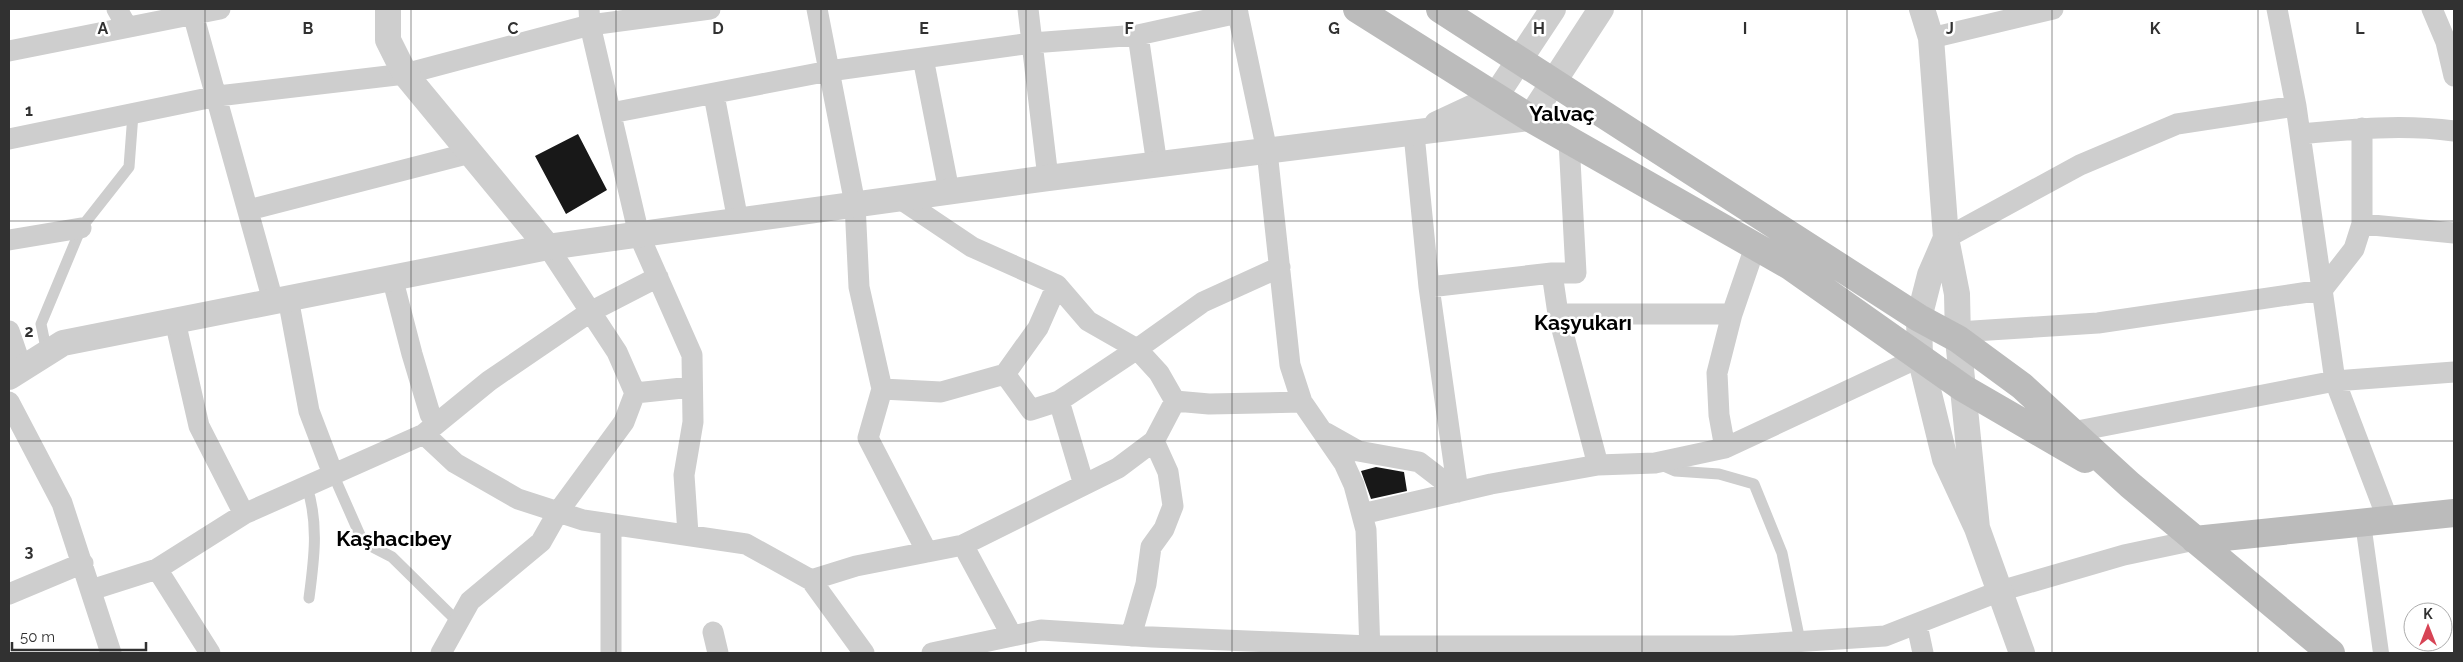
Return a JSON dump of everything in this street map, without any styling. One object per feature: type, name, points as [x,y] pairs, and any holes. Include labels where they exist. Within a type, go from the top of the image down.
[{"type":"main road","points":[[1357,9],[1568,141],[1790,266],[1963,388],[2130,486]]},
{"type":"main road","points":[[1440,9],[1554,80],[1919,318],[1958,335],[2022,386],[2130,486],[2331,653]]},
{"type":"main road","points":[[2195,540],[2454,513]]},
{"type":"street","points":[[117,9],[127,28]]},
{"type":"street","points":[[9,51],[220,9]]},
{"type":"street","points":[[388,9],[388,40],[405,74],[548,247],[616,352],[635,393],[624,422],[558,512],[541,542],[470,601],[441,653]]},
{"type":"street","points":[[9,138],[218,96],[405,74],[590,17],[710,9]]},
{"type":"street","points":[[817,9],[855,204],[859,287],[882,389],[868,438],[927,552]]},
{"type":"street","points":[[1028,9],[1048,178]]},
{"type":"street","points":[[1414,134],[1495,97],[1518,59],[1553,9]]},
{"type":"street","points":[[9,331],[16,373],[63,343],[548,247],[949,191],[1530,118],[1601,9]]},
{"type":"street","points":[[1922,9],[1931,38],[1946,238],[1957,294],[1958,335],[1977,528]]},
{"type":"street","points":[[1931,38],[2053,9]]},
{"type":"street","points":[[2277,9],[2296,106],[2335,382],[2375,522],[2381,653]]},
{"type":"street","points":[[2432,9],[2446,42],[2453,66]]},
{"type":"street","points":[[611,113],[714,95],[829,71],[1032,43],[1138,35],[1238,11],[1268,151],[1290,365],[1302,402],[1344,462],[1354,485],[1366,530],[1370,650]]},
{"type":"street","points":[[193,14],[218,96],[249,210],[281,300],[309,411],[333,474]]},
{"type":"street","points":[[590,17],[639,234],[692,355],[693,422],[684,475],[688,534]]},
{"type":"street","points":[[1138,35],[1157,165]]},
{"type":"street","points":[[923,58],[949,191]]},
{"type":"street","points":[[714,95],[738,220]]},
{"type":"street","points":[[2022,653],[1977,528],[1945,459],[1920,357],[1919,318],[1930,275],[1946,238],[2080,164],[2177,124],[2296,106]]},
{"type":"street","points":[[2300,134],[2362,128],[2424,127],[2454,131]]},
{"type":"street","points":[[1958,335],[2098,323],[2322,290],[2354,249],[2362,224],[2362,128]]},
{"type":"street","points":[[1414,134],[1429,287],[1458,492]]},
{"type":"street","points":[[1429,287],[1552,273],[1576,273],[1568,141]]},
{"type":"street","points":[[249,210],[470,153]]},
{"type":"street","points":[[899,198],[972,247],[1057,285],[1088,321],[1137,349],[1159,372],[1175,401]]},
{"type":"street","points":[[2362,224],[2454,232]]},
{"type":"street","points":[[9,240],[81,228]]},
{"type":"street","points":[[1725,448],[1719,414],[1717,373],[1732,314],[1755,247]]},
{"type":"street","points":[[1005,374],[1030,410],[1059,401],[1203,302],[1280,267]]},
{"type":"street","points":[[1552,273],[1558,314],[1598,465]]},
{"type":"street","points":[[92,590],[157,569],[244,514],[307,487],[430,429],[489,381],[590,312],[658,277]]},
{"type":"street","points":[[392,278],[430,414],[430,429],[463,468],[518,499],[584,520],[746,544],[812,580],[864,653]]},
{"type":"street","points":[[882,389],[941,392],[1005,374],[1038,328],[1057,285]]},
{"type":"street","points":[[1558,314],[1732,314]]},
{"type":"street","points":[[175,321],[199,426],[244,514]]},
{"type":"street","points":[[1362,514],[1458,492],[1598,465],[1655,462],[1725,448],[1920,357]]},
{"type":"street","points":[[2044,435],[2074,434],[2335,382],[2454,372]]},
{"type":"street","points":[[635,393],[692,387]]},
{"type":"street","points":[[1059,401],[1084,485]]},
{"type":"street","points":[[1175,401],[1209,404],[1302,402]]},
{"type":"street","points":[[812,580],[856,566],[963,545],[1118,468],[1154,441],[1175,401]]},
{"type":"street","points":[[9,402],[62,503],[92,590],[111,653]]},
{"type":"street","points":[[1322,431],[1358,451],[1419,462],[1458,492]]},
{"type":"street","points":[[1131,636],[1146,584],[1150,548],[1164,529],[1173,506],[1168,472],[1154,441]]},
{"type":"street","points":[[611,524],[611,653]]},
{"type":"street","points":[[932,653],[1011,634],[1041,630],[1370,650],[1716,650],[1800,641],[1831,646],[1885,636],[2000,591],[2124,555],[2195,540]]},
{"type":"street","points":[[963,545],[1011,634]]},
{"type":"street","points":[[9,594],[83,563]]},
{"type":"street","points":[[157,569],[210,653]]},
{"type":"street","points":[[1916,625],[1923,653]]},
{"type":"street","points":[[713,632],[718,653]]},
{"type":"lane","points":[[47,353],[41,324],[81,228],[129,167],[133,114]]},
{"type":"lane","points":[[1655,462],[1675,472],[1719,474],[1754,484],[1782,552],[1800,641]]},
{"type":"lane","points":[[333,474],[363,542],[392,557],[458,622]]},
{"type":"lane","points":[[307,487],[314,507],[316,550],[309,598]]},
{"type":"building","points":[[578,134],[607,190],[566,214],[535,156]]},
{"type":"building","points":[[1376,467],[1404,472],[1407,491],[1371,499],[1361,471]]},
{"type":"district","name":"Yalvaç","points":[[1562,113]]},
{"type":"district","name":"Kaşyukarı","points":[[1583,322]]},
{"type":"district","name":"Kaşhacıbey","points":[[394,538]]}]
